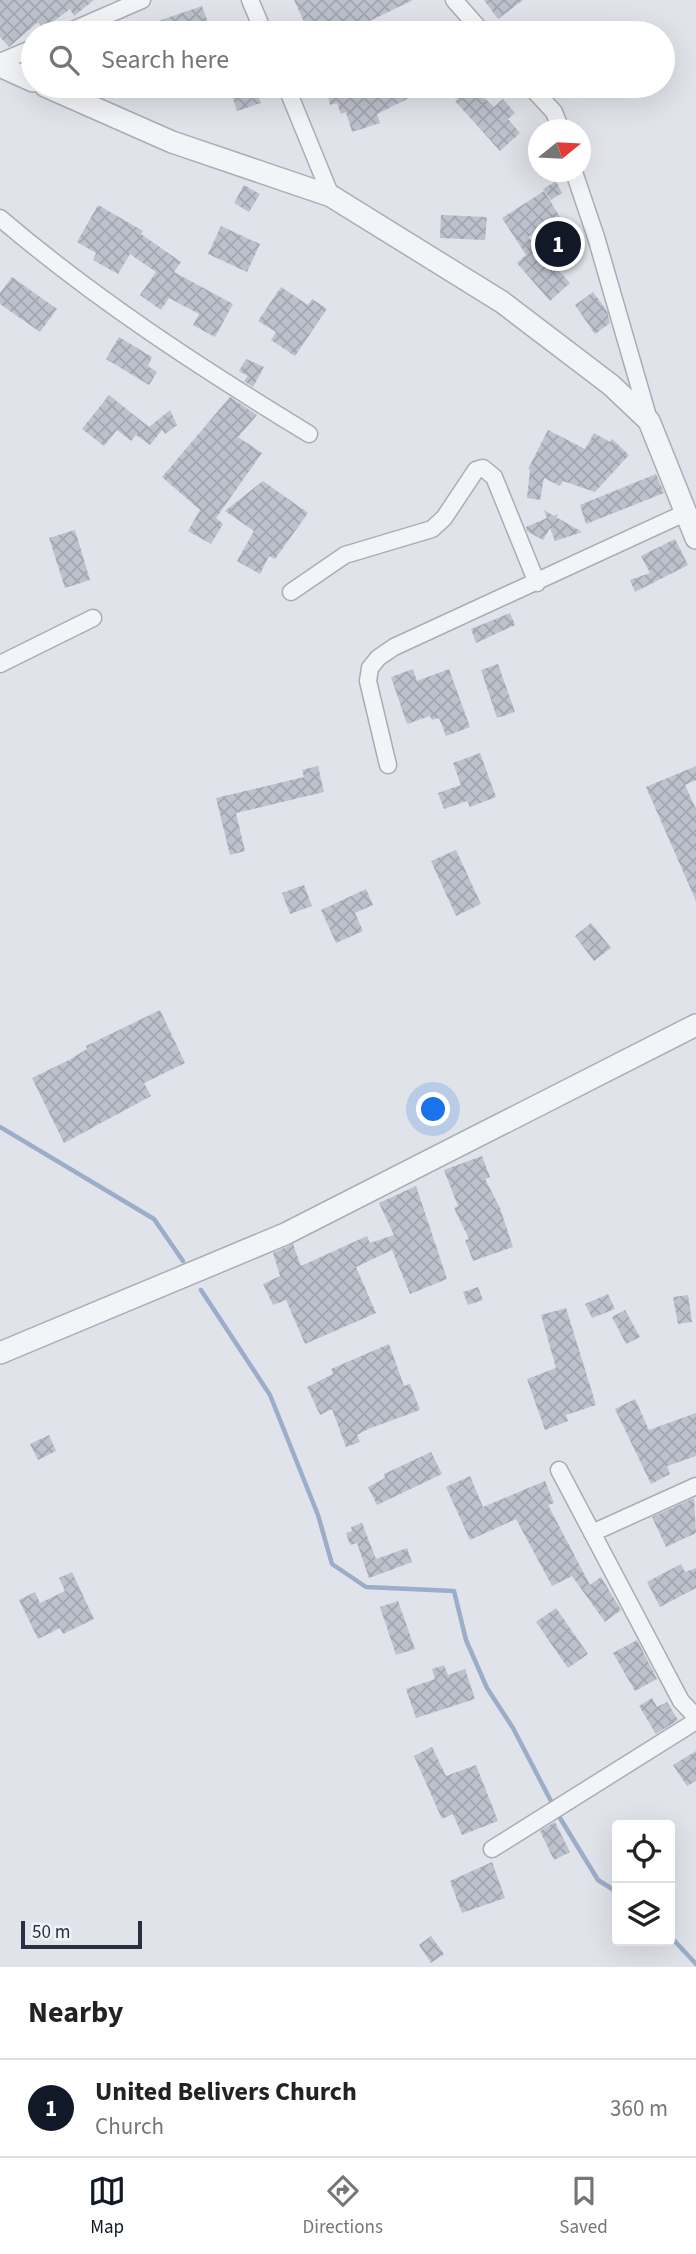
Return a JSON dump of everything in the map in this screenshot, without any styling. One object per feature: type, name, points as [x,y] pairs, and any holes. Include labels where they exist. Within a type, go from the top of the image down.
[{"type":"street","points":[[94,21],[142,0]]},
{"type":"street","points":[[250,0],[259,21]]},
{"type":"street","points":[[454,0],[472,21]]},
{"type":"street","points":[[0,64],[21,54]]},
{"type":"street","points":[[0,64],[21,75]]},
{"type":"street","points":[[72,98],[172,142],[331,196],[502,302],[611,385],[649,421]]},
{"type":"street","points":[[291,98],[331,196]]},
{"type":"street","points":[[541,98],[557,119]]},
{"type":"street","points":[[577,182],[649,421],[696,538]]},
{"type":"street","points":[[0,218],[98,297],[212,375],[309,434]]},
{"type":"street","points":[[291,592],[345,555],[432,529],[444,518],[476,470],[483,468],[494,477],[537,583]]},
{"type":"street","points":[[388,765],[368,681],[370,668],[378,658],[417,636],[687,512]]},
{"type":"street","points":[[0,664],[93,618]]},
{"type":"street","points":[[0,1353],[285,1234],[696,1025]]},
{"type":"street","points":[[492,1849],[696,1719],[681,1701],[559,1470]]},
{"type":"street","points":[[593,1533],[696,1486]]},
{"type":"building","points":[[0,0],[94,0],[74,16],[70,9],[54,21],[21,21],[21,37],[9,47],[0,37]]},
{"type":"building","points":[[294,0],[413,0],[370,21],[304,21]]},
{"type":"building","points":[[484,0],[523,0],[498,19]]},
{"type":"building","points":[[202,6],[208,21],[159,21]]},
{"type":"building","points":[[233,98],[259,98],[261,103],[237,111]]},
{"type":"building","points":[[328,98],[409,98],[377,114],[380,123],[352,132],[346,112],[341,114],[337,103],[330,105]]},
{"type":"building","points":[[458,98],[485,98],[494,107],[503,99],[515,113],[508,119],[520,133],[500,151],[455,101]]},
{"type":"building","points":[[556,182],[562,193],[551,200],[543,189]]},
{"type":"building","points":[[244,185],[260,194],[249,212],[234,203]]},
{"type":"building","points":[[544,191],[560,217],[528,237],[570,283],[550,301],[517,263],[526,255],[502,218]]},
{"type":"building","points":[[98,205],[143,231],[141,234],[181,262],[174,272],[233,304],[215,337],[193,325],[199,314],[169,298],[161,310],[140,295],[156,272],[130,254],[118,274],[93,260],[96,253],[77,242]]},
{"type":"building","points":[[441,215],[487,217],[485,240],[440,238]]},
{"type":"building","points":[[221,226],[260,244],[247,272],[208,254]]},
{"type":"building","points":[[12,277],[57,309],[40,332],[0,304],[0,293]]},
{"type":"building","points":[[281,287],[308,305],[312,299],[327,309],[295,356],[271,340],[276,332],[258,321]]},
{"type":"building","points":[[593,292],[607,311],[610,323],[595,334],[575,305]]},
{"type":"building","points":[[119,337],[152,357],[148,366],[157,372],[149,385],[106,359]]},
{"type":"building","points":[[246,359],[264,367],[253,387],[244,381],[248,376],[239,371]]},
{"type":"building","points":[[109,395],[149,427],[170,410],[177,425],[165,434],[162,430],[150,445],[136,435],[131,441],[117,430],[104,446],[82,429]]},
{"type":"building","points":[[230,397],[257,415],[238,437],[262,453],[216,518],[223,524],[211,544],[188,531],[200,510],[162,477]]},
{"type":"building","points":[[548,430],[585,449],[594,433],[610,442],[612,439],[629,455],[595,492],[563,481],[560,486],[544,478],[540,500],[527,498],[528,469]]},
{"type":"building","points":[[656,474],[664,493],[586,524],[580,505]]},
{"type":"building","points":[[263,481],[308,513],[275,559],[269,556],[260,574],[237,561],[254,531],[225,511]]},
{"type":"building","points":[[544,510],[554,516],[558,514],[556,517],[582,532],[555,541],[550,528],[543,540],[527,531],[526,527],[547,518]]},
{"type":"building","points":[[75,530],[90,580],[65,588],[49,538]]},
{"type":"building","points":[[675,539],[688,565],[635,592],[630,580],[650,573],[641,556]]},
{"type":"building","points":[[510,613],[515,625],[476,643],[471,629]]},
{"type":"building","points":[[498,664],[515,712],[497,718],[481,670]]},
{"type":"building","points":[[413,669],[417,681],[449,669],[470,727],[446,736],[439,718],[432,720],[430,716],[407,724],[391,677]]},
{"type":"building","points":[[480,753],[496,797],[470,807],[467,801],[444,809],[438,793],[461,785],[453,763]]},
{"type":"building","points":[[318,766],[324,792],[236,813],[245,851],[230,855],[216,798],[304,777],[302,770]]},
{"type":"building","points":[[696,766],[696,780],[685,785],[696,809],[696,901],[646,787]]},
{"type":"building","points":[[456,850],[481,904],[456,916],[431,861]]},
{"type":"building","points":[[304,885],[312,906],[290,914],[282,893]]},
{"type":"building","points":[[366,889],[373,905],[355,913],[363,931],[336,943],[321,910]]},
{"type":"building","points":[[591,923],[611,948],[594,961],[575,936]]},
{"type":"building","points":[[160,1010],[185,1063],[144,1083],[151,1096],[64,1143],[32,1078],[69,1060],[87,1049],[86,1046]]},
{"type":"building","points":[[482,1156],[490,1177],[485,1179],[500,1208],[513,1247],[473,1261],[465,1240],[469,1239],[454,1208],[458,1206],[444,1170]]},
{"type":"building","points":[[416,1186],[447,1279],[410,1294],[392,1250],[356,1267],[376,1313],[305,1344],[286,1300],[273,1305],[263,1284],[280,1276],[273,1253],[293,1244],[301,1266],[367,1236],[370,1243],[394,1235],[379,1203]]},
{"type":"building","points":[[478,1287],[483,1300],[468,1305],[463,1292]]},
{"type":"building","points":[[608,1294],[615,1309],[592,1318],[585,1304]]},
{"type":"building","points":[[688,1295],[692,1322],[678,1324],[673,1297]]},
{"type":"building","points":[[566,1308],[596,1405],[566,1415],[568,1421],[545,1430],[527,1379],[556,1368],[541,1315]]},
{"type":"building","points":[[625,1310],[640,1337],[626,1344],[612,1317]]},
{"type":"building","points":[[389,1344],[404,1386],[410,1384],[420,1410],[368,1429],[357,1435],[360,1442],[346,1447],[332,1409],[320,1415],[307,1387],[333,1374],[331,1369]]},
{"type":"building","points":[[635,1399],[649,1430],[696,1413],[696,1456],[667,1466],[670,1474],[651,1484],[615,1409]]},
{"type":"building","points":[[49,1435],[56,1451],[38,1460],[30,1444]]},
{"type":"building","points":[[431,1452],[442,1474],[377,1505],[368,1487],[385,1478],[384,1474]]},
{"type":"building","points":[[470,1476],[483,1507],[545,1481],[554,1503],[548,1505],[590,1585],[601,1577],[621,1610],[605,1622],[572,1576],[552,1586],[516,1519],[470,1540],[446,1487]]},
{"type":"building","points":[[694,1498],[696,1533],[666,1547],[652,1517]]},
{"type":"building","points":[[362,1523],[376,1559],[407,1548],[412,1562],[369,1578],[357,1543],[350,1545],[346,1533],[352,1531],[351,1527]]},
{"type":"building","points":[[681,1564],[685,1572],[696,1568],[696,1588],[660,1607],[647,1582]]},
{"type":"building","points":[[72,1572],[94,1619],[63,1634],[60,1628],[38,1639],[19,1600],[35,1592],[40,1603],[65,1591],[59,1578]]},
{"type":"building","points":[[398,1601],[415,1649],[396,1655],[380,1607]]},
{"type":"building","points":[[556,1608],[588,1654],[568,1668],[536,1622]]},
{"type":"building","points":[[637,1640],[657,1679],[635,1691],[613,1653]]},
{"type":"building","points":[[444,1665],[448,1675],[465,1669],[475,1699],[416,1718],[406,1689],[435,1679],[432,1669]]},
{"type":"building","points":[[652,1698],[657,1707],[667,1702],[678,1720],[656,1734],[639,1706]]},
{"type":"building","points":[[432,1747],[446,1776],[476,1765],[498,1821],[462,1835],[453,1814],[442,1819],[414,1756]]},
{"type":"building","points":[[696,1751],[696,1781],[687,1786],[673,1765]]},
{"type":"building","points":[[555,1822],[570,1852],[554,1860],[540,1831]]},
{"type":"building","points":[[492,1862],[505,1898],[462,1913],[450,1881]]},
{"type":"building","points":[[431,1936],[444,1954],[431,1963],[419,1945]]},
{"type":"waterway","points":[[0,1127],[154,1219],[183,1261]]},
{"type":"waterway","points":[[201,1290],[270,1395],[318,1515],[332,1564],[366,1587],[454,1591],[466,1640],[487,1688],[513,1728],[552,1803]]},
{"type":"waterway","points":[[560,1818],[598,1880],[612,1889]]},
{"type":"waterway","points":[[675,1941],[696,1964]]},
{"type":"place","name":"United Belivers Church","points":[[558,244]]}]
